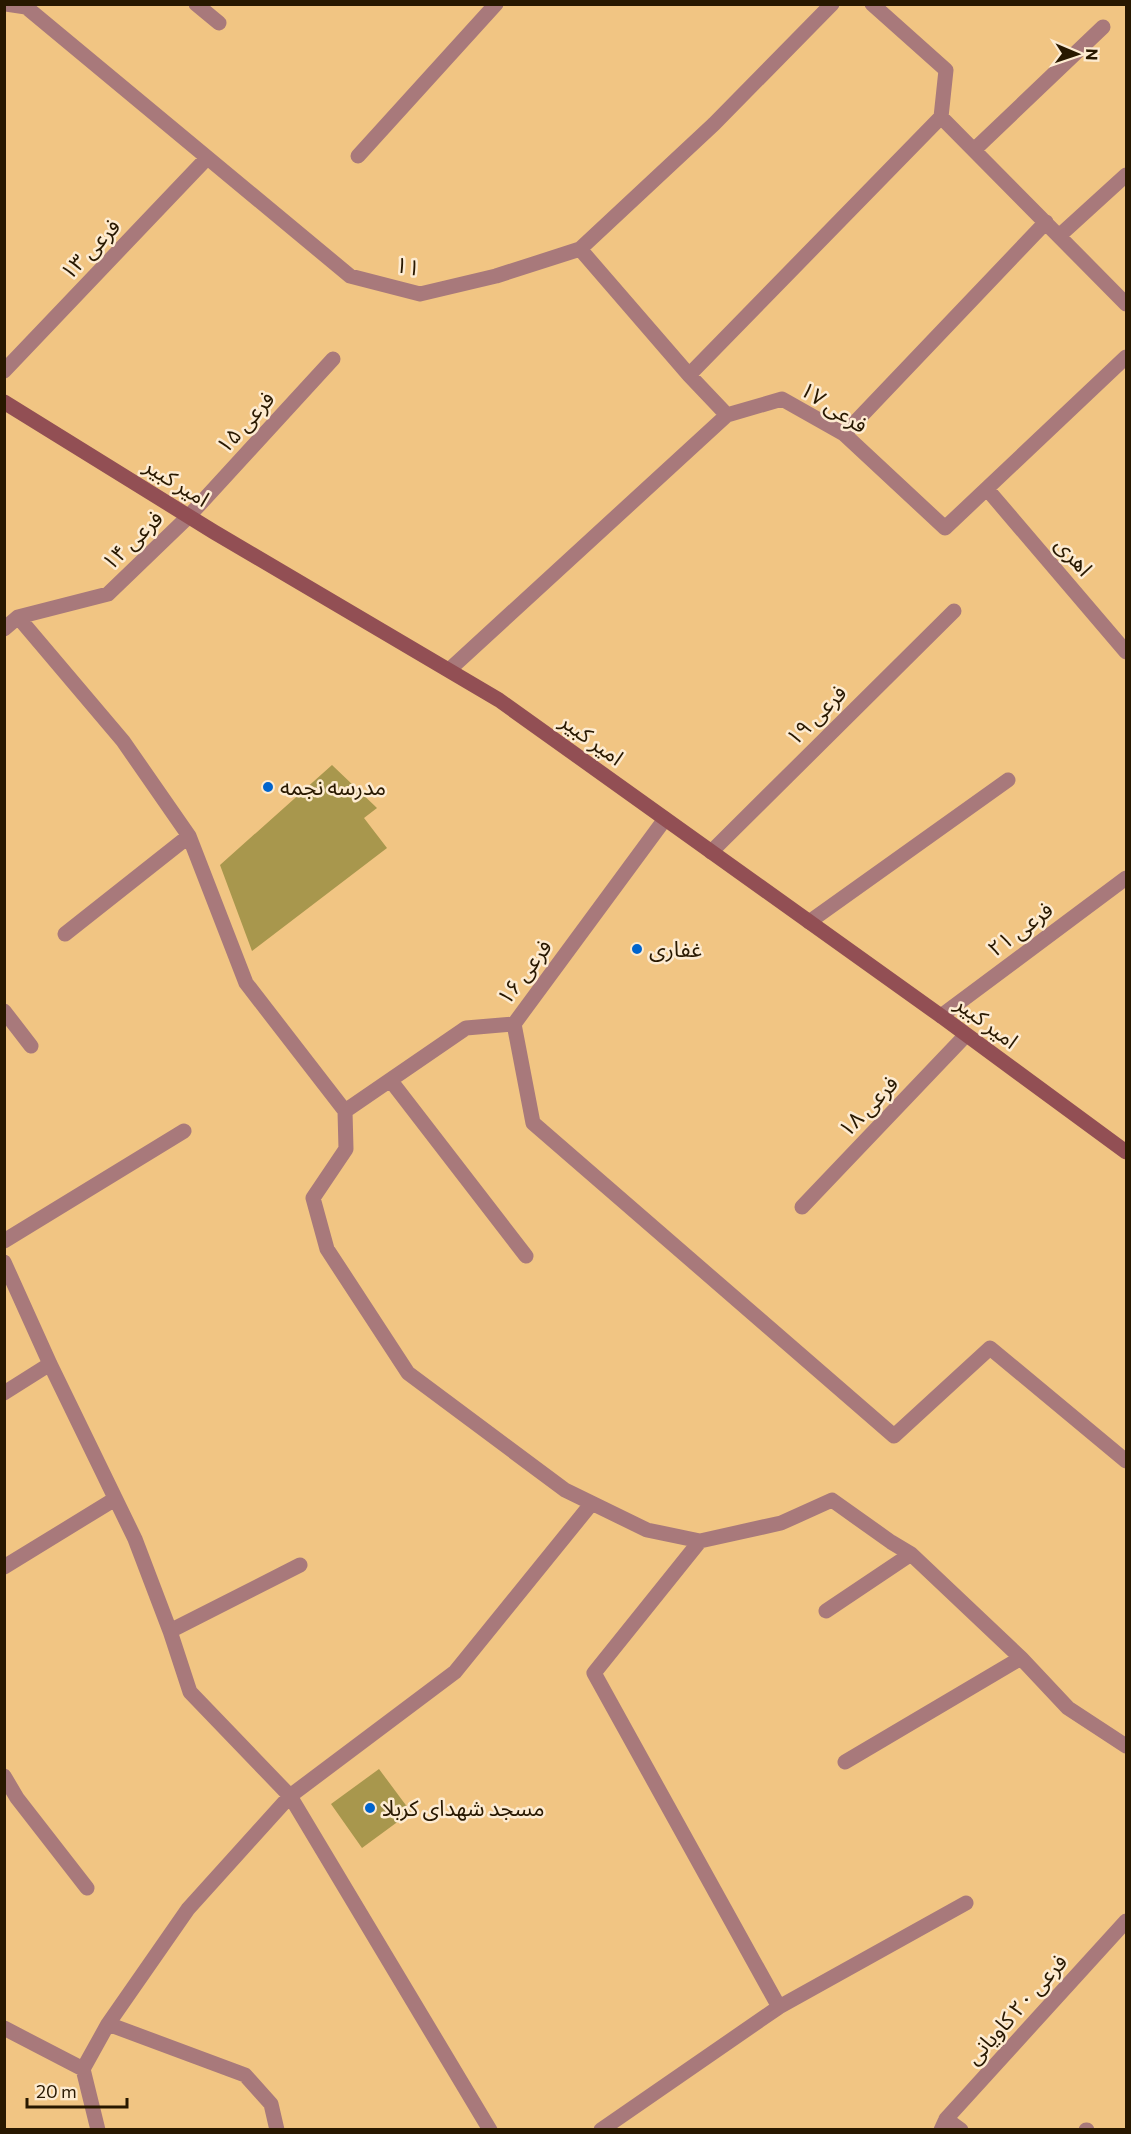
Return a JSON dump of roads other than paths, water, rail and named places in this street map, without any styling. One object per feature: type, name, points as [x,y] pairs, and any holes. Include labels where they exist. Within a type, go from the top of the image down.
[{"type":"main road","name":"امیر کبیر","points":[[4,402],[189,516],[499,700],[941,1016],[1126,1152]]},
{"type":"street","name":"۱۱","points":[[6,4],[26,7],[350,276],[420,294],[496,276],[580,249],[714,124],[832,4]]},
{"type":"street","points":[[196,4],[219,23]]},
{"type":"street","points":[[358,156],[496,4]]},
{"type":"street","points":[[689,375],[941,117],[946,70],[872,4]]},
{"type":"street","points":[[974,150],[1102,27]]},
{"type":"street","points":[[941,117],[1126,304]]},
{"type":"street","name":"فرعی ۱۳","points":[[4,371],[207,158]]},
{"type":"street","points":[[1059,236],[1126,175]]},
{"type":"street","points":[[844,434],[1046,222]]},
{"type":"street","points":[[580,249],[689,375],[727,415]]},
{"type":"street","name":"فرعی ۱۷","points":[[449,670],[727,415],[782,399],[844,434],[945,528],[1126,357]]},
{"type":"street","name":"فرعی ۱۵","points":[[189,516],[333,359]]},
{"type":"street","name":"اهری","points":[[987,489],[1126,652]]},
{"type":"street","name":"فرعی ۱۴","points":[[4,629],[18,617],[108,594],[189,516]]},
{"type":"street","name":"فرعی ۱۹","points":[[711,852],[954,611]]},
{"type":"street","points":[[18,617],[123,741],[189,836],[246,983],[345,1111],[346,1149],[314,1198],[327,1249],[408,1373],[565,1490],[647,1530],[700,1541],[781,1523],[832,1500],[911,1554],[1021,1658],[1068,1708],[1126,1746]]},
{"type":"street","points":[[809,922],[1008,780]]},
{"type":"street","name":"فرعی ۱۶","points":[[345,1111],[466,1028],[514,1024],[664,819]]},
{"type":"street","points":[[65,933],[189,836]]},
{"type":"street","name":"فرعی ۲۱","points":[[941,1016],[1126,878]]},
{"type":"street","points":[[4,1011],[31,1047]]},
{"type":"street","points":[[514,1024],[533,1123],[894,1436],[990,1348],[1126,1461]]},
{"type":"street","name":"فرعی ۱۸","points":[[802,1207],[966,1035]]},
{"type":"street","points":[[391,1081],[526,1256]]},
{"type":"street","points":[[4,1241],[184,1131]]},
{"type":"street","points":[[4,1262],[50,1364],[135,1539],[170,1631],[190,1692],[290,1796],[490,2130]]},
{"type":"street","points":[[4,1393],[50,1364]]},
{"type":"street","points":[[4,1567],[115,1499]]},
{"type":"street","points":[[98,2130],[83,2069],[108,2024],[188,1909],[290,1796],[455,1672],[592,1503]]},
{"type":"street","points":[[700,1541],[594,1673],[779,2007]]},
{"type":"street","points":[[826,1611],[911,1554]]},
{"type":"street","points":[[170,1631],[300,1565]]},
{"type":"street","points":[[845,1762],[1021,1658]]},
{"type":"street","points":[[4,1776],[17,1798],[87,1888]]},
{"type":"street","points":[[601,2130],[779,2007],[966,1903]]},
{"type":"street","name":"فرعی ۲۰ کاویانی","points":[[944,2124],[1126,1921]]},
{"type":"street","points":[[108,2024],[245,2075],[271,2104],[278,2130]]},
{"type":"street","points":[[4,2028],[83,2069]]},
{"type":"street","points":[[944,2124],[961,2130]]},
{"type":"place","name":"مدرسه نجمه","points":[[268,787]]},
{"type":"place","name":"غفاری","points":[[637,949]]},
{"type":"place","name":"مسجد شهدای کربلا","points":[[370,1808]]}]
